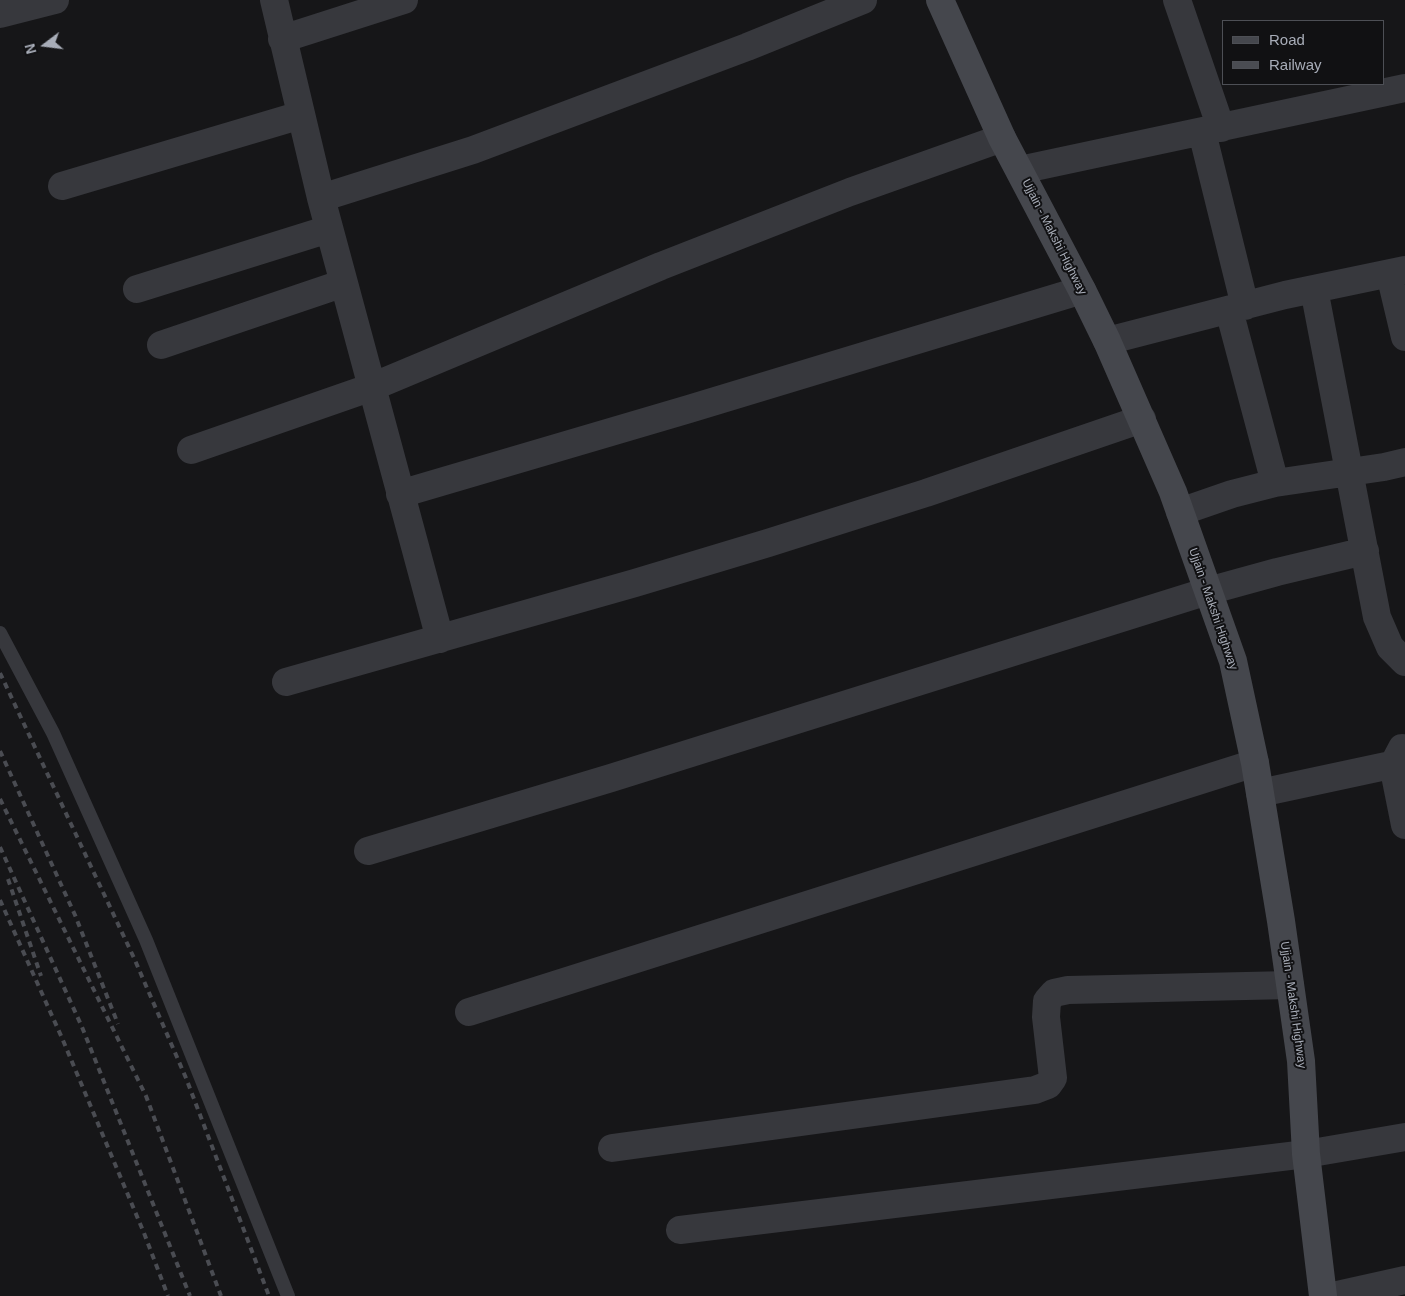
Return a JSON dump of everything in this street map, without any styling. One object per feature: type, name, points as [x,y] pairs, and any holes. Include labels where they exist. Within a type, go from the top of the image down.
[{"type":"main road","name":"Ujjain - Makshi Highway","points":[[940,0],[1002,138],[1082,290],[1142,419],[1180,512],[1233,661],[1255,763],[1281,921],[1301,1061],[1306,1154],[1323,1296]]},
{"type":"street","points":[[0,14],[55,0]]},
{"type":"street","points":[[274,0],[329,229],[440,639]]},
{"type":"street","points":[[282,39],[404,0]]},
{"type":"street","points":[[321,198],[482,146],[747,47],[863,0]]},
{"type":"street","points":[[1177,0],[1212,130],[1237,308],[1275,483]]},
{"type":"street","points":[[1020,170],[1405,88]]},
{"type":"street","points":[[62,186],[301,115]]},
{"type":"street","points":[[191,450],[372,387],[660,266],[850,192],[1002,138]]},
{"type":"street","points":[[137,289],[329,229]]},
{"type":"street","points":[[1107,341],[1314,289],[1398,272],[1405,337]]},
{"type":"street","points":[[161,345],[344,283]]},
{"type":"street","points":[[1314,289],[1377,617],[1390,647],[1405,662]]},
{"type":"street","points":[[400,494],[1082,290]]},
{"type":"street","points":[[286,682],[635,583],[796,534],[926,493],[1142,419]]},
{"type":"street","points":[[1180,512],[1232,494],[1275,483],[1384,467],[1405,462]]},
{"type":"street","points":[[368,851],[612,778],[1208,591],[1364,551]]},
{"type":"street","points":[[1260,793],[1401,757],[1405,826]]},
{"type":"street","points":[[469,1012],[1255,763]]},
{"type":"street","points":[[612,1148],[1036,1090],[1048,1085],[1053,1078],[1046,1017],[1047,1001],[1054,993],[1068,990],[1290,985]]},
{"type":"street","points":[[680,1230],[1306,1154],[1405,1137]]},
{"type":"street","points":[[1332,1296],[1405,1280]]},
{"type":"lane","points":[[0,633],[53,733],[146,940],[288,1296]]},
{"type":"railway","points":[[0,673],[134,958],[186,1078],[269,1296]]},
{"type":"railway","points":[[0,751],[75,915],[118,1024]]},
{"type":"railway","points":[[0,799],[146,1096],[221,1296]]},
{"type":"railway","points":[[0,847],[82,1027],[190,1296]]},
{"type":"railway","points":[[8,879],[41,976]]},
{"type":"railway","points":[[0,900],[62,1038],[144,1233],[168,1296]]}]
